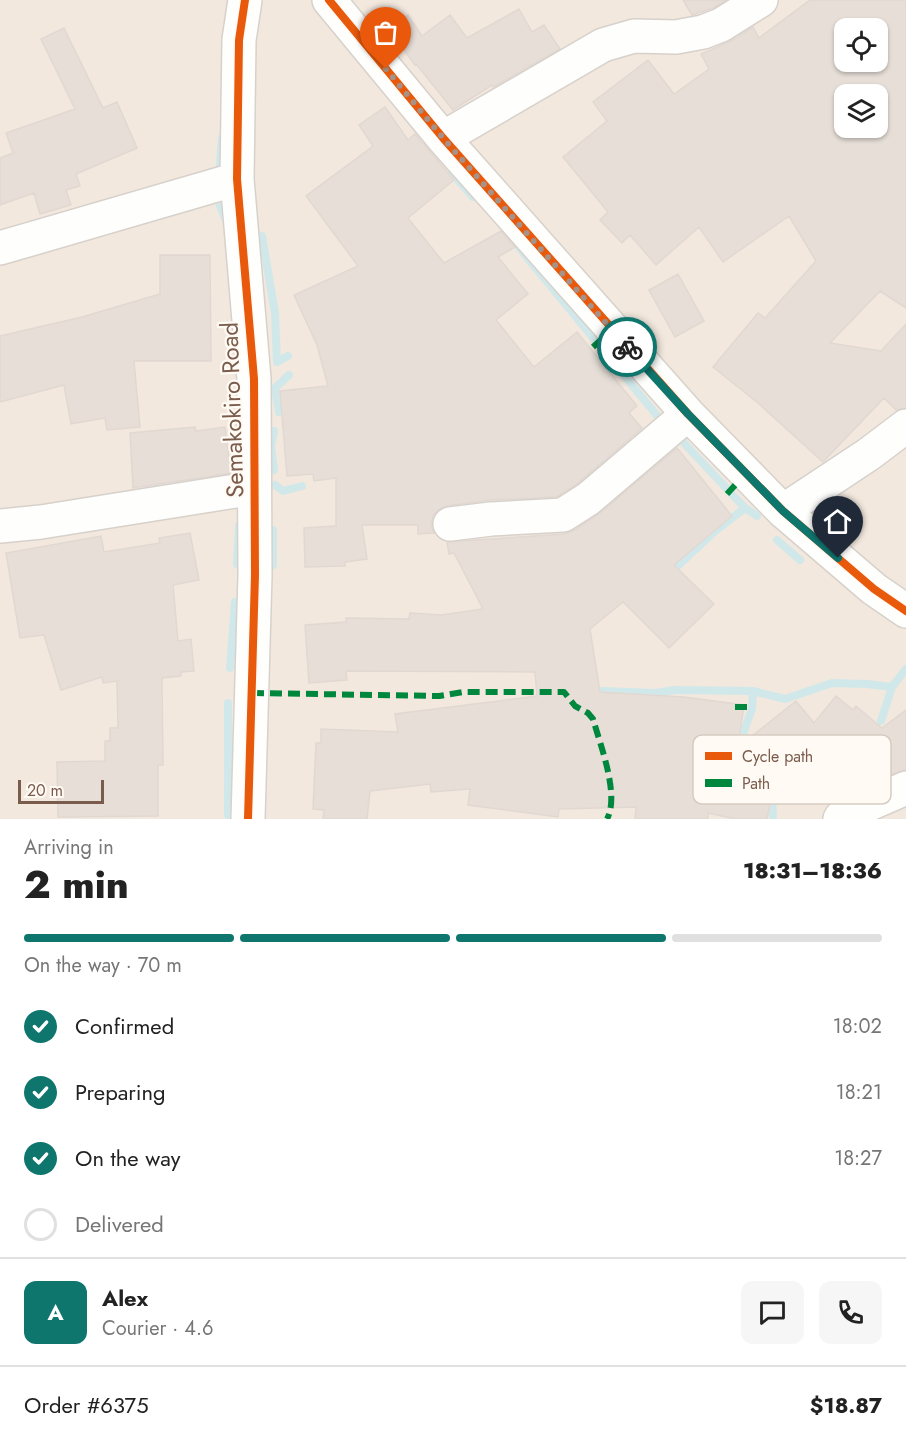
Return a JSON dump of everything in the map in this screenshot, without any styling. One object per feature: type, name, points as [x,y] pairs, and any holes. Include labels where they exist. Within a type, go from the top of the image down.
[{"type":"street","name":"Semakokiro Road","points":[[245,0],[239,40],[237,179],[254,379],[255,575],[248,819]]},
{"type":"street","points":[[329,0],[443,138],[688,414],[783,511],[874,589],[906,611]]},
{"type":"street","points":[[443,138],[603,45],[634,36],[676,37],[703,32],[722,25],[761,0]]},
{"type":"street","points":[[0,248],[237,179]]},
{"type":"street","points":[[450,524],[563,515],[588,499],[688,414]]},
{"type":"street","points":[[783,511],[869,454],[906,426]]},
{"type":"street","points":[[0,526],[41,522],[254,488]]},
{"type":"street","points":[[891,795],[906,788]]},
{"type":"street","points":[[840,819],[869,804]]},
{"type":"shaded area","points":[[0,0],[906,0],[906,819],[0,819]]},
{"type":"building","points":[[683,0],[726,0],[713,8],[692,15]]},
{"type":"building","points":[[810,0],[906,0],[906,308],[880,291],[830,343],[881,351],[906,324],[906,408],[896,410],[884,398],[823,462],[758,403],[713,367],[758,313],[765,318],[816,261],[789,216],[723,262],[699,227],[656,265],[630,235],[622,243],[600,220],[608,212],[563,157],[607,121],[593,102],[648,60],[674,94],[709,69],[701,54],[731,41],[753,27],[759,38]]},
{"type":"building","points":[[519,9],[532,32],[544,25],[560,49],[493,87],[492,85],[453,110],[415,65],[388,28],[408,15],[422,36],[450,15],[467,38]]},
{"type":"building","points":[[64,28],[103,108],[117,102],[137,148],[76,174],[80,186],[66,190],[71,205],[40,214],[34,193],[0,205],[0,158],[13,153],[6,133],[75,109],[41,39]]},
{"type":"building","points":[[385,107],[408,140],[415,134],[454,180],[408,218],[444,263],[501,231],[515,247],[498,257],[528,294],[496,320],[534,367],[577,332],[637,406],[629,413],[642,428],[577,484],[557,497],[490,500],[447,506],[439,509],[433,516],[431,526],[434,533],[418,534],[418,525],[362,525],[367,559],[345,562],[345,566],[305,567],[304,528],[336,526],[336,478],[314,481],[313,474],[287,476],[280,391],[328,386],[317,345],[294,295],[358,266],[306,196],[373,146],[359,125]]},
{"type":"building","points":[[160,255],[210,255],[211,361],[134,361],[140,427],[107,430],[105,418],[71,424],[64,385],[0,402],[0,336],[82,317],[160,294]]},
{"type":"building","points":[[678,274],[704,321],[675,337],[649,290]]},
{"type":"building","points":[[195,427],[196,431],[225,427],[231,473],[133,488],[130,433]]},
{"type":"building","points":[[677,448],[732,516],[674,565],[714,604],[669,648],[623,602],[590,629],[600,692],[684,697],[744,705],[740,735],[693,735],[693,804],[770,804],[767,819],[735,819],[708,813],[708,819],[635,819],[636,807],[559,809],[558,817],[468,805],[470,789],[431,792],[430,784],[370,791],[367,819],[323,819],[324,810],[313,809],[316,743],[321,743],[321,729],[398,732],[395,714],[537,696],[535,672],[346,671],[347,680],[309,683],[305,625],[346,622],[346,618],[409,619],[410,613],[441,615],[483,609],[454,553],[449,554],[447,542],[564,534],[573,531],[600,513]]},
{"type":"building","points":[[190,533],[199,580],[173,585],[178,641],[191,639],[194,671],[181,672],[181,676],[162,678],[163,765],[158,765],[158,816],[58,817],[57,762],[105,761],[105,741],[110,741],[110,728],[118,728],[117,681],[103,683],[102,677],[61,690],[44,635],[20,638],[6,553],[101,536],[104,552],[160,543],[159,538]]},
{"type":"building","points":[[836,696],[853,710],[856,706],[882,728],[906,710],[906,770],[891,775],[891,735],[753,735],[796,701],[814,723]]},
{"type":"waterway","points":[[219,176],[222,138]]},
{"type":"waterway","points":[[452,173],[473,197]]},
{"type":"waterway","points":[[220,206],[227,223]]},
{"type":"waterway","points":[[262,236],[275,313],[277,362],[288,356]]},
{"type":"waterway","points":[[516,244],[664,424]]},
{"type":"waterway","points":[[279,412],[275,388],[289,375]]},
{"type":"waterway","points":[[274,431],[271,446],[274,470]]},
{"type":"waterway","points":[[681,440],[745,508],[757,516]]},
{"type":"waterway","points":[[275,485],[283,491],[302,486]]},
{"type":"waterway","points":[[668,575],[715,531],[745,508]]},
{"type":"waterway","points":[[237,564],[239,525]]},
{"type":"waterway","points":[[273,530],[273,565]]},
{"type":"waterway","points":[[777,540],[800,560]]},
{"type":"waterway","points":[[230,668],[235,602]]},
{"type":"waterway","points":[[881,721],[892,687],[906,669]]},
{"type":"waterway","points":[[603,691],[656,693],[674,690],[753,691],[785,699],[832,683],[892,687]]},
{"type":"waterway","points":[[743,735],[752,709],[753,691]]},
{"type":"waterway","points":[[228,703],[228,815]]},
{"type":"waterway","points":[[772,804],[773,819]]},
{"type":"marked path","points":[[593,347],[604,337]]},
{"type":"marked path","points":[[727,494],[737,483]]},
{"type":"marked path","points":[[252,693],[439,696],[463,692],[564,692],[575,706],[588,713],[593,719],[610,783],[611,797],[607,819]]},
{"type":"marked path","points":[[735,707],[748,707]]},
{"type":"cycle path","points":[[245,0],[239,40],[237,179],[254,379],[255,575],[248,819]]},
{"type":"cycle path","points":[[329,0],[443,138],[688,414],[783,511],[874,589],[906,611]]},
{"type":"way so far","points":[[386,69],[443,138],[627,347]]},
{"type":"route","points":[[627,347],[688,414],[783,511],[838,558]]}]
